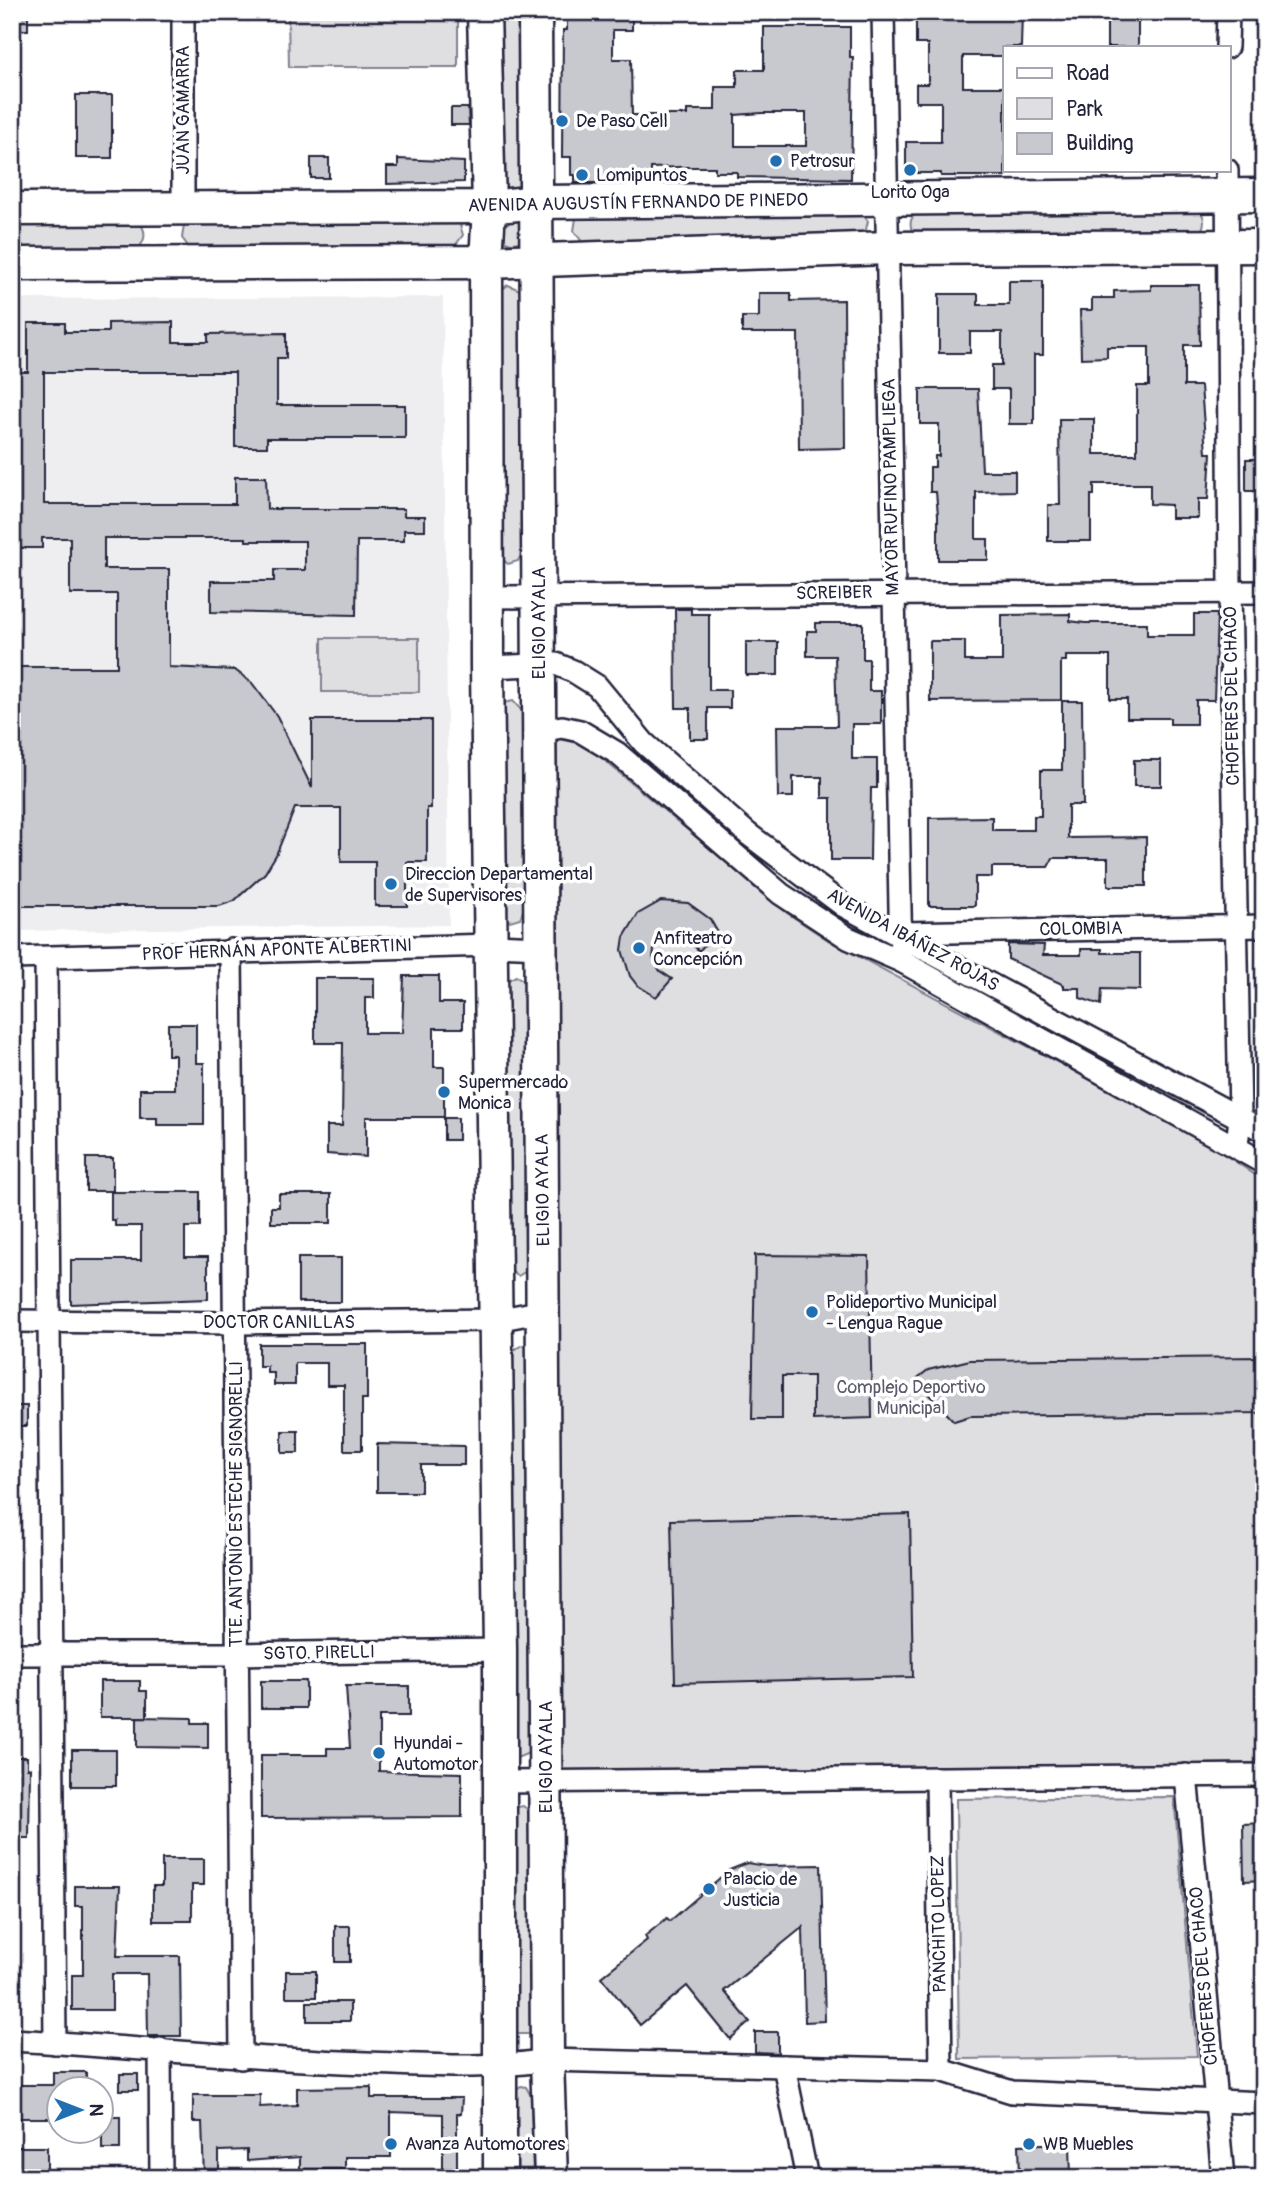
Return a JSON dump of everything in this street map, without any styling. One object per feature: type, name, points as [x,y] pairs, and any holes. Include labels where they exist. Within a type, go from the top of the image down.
[{"type":"street","name":"JUAN GAMARRA","points":[[183,12],[183,208]]},
{"type":"street","points":[[484,12],[489,207],[486,261],[487,667],[500,1650],[500,2178]]},
{"type":"street","name":"ELIGIO AYALA","points":[[534,12],[538,258],[547,2060],[551,2178]]},
{"type":"street","name":"MAYOR RUFINO PAMPLIEGA","points":[[883,12],[901,961]]},
{"type":"street","points":[[1227,46],[1228,12]]},
{"type":"street","name":"AVENIDA AUGUSTÍN FERNANDO DE PINEDO","points":[[12,209],[489,207],[537,202],[886,199],[1227,182],[1264,195]]},
{"type":"street","name":"CHOFERES DEL CHACO","points":[[1227,182],[1230,592],[1240,1117],[1237,1146]]},
{"type":"street","points":[[12,264],[486,261],[888,248],[1264,246]]},
{"type":"street","name":"SCREIBER","points":[[488,597],[1264,592]]},
{"type":"street","name":"AVENIDA IBÁÑEZ ROJAS","points":[[487,667],[556,664],[597,686],[644,743],[748,834],[844,906],[899,933],[1264,1131]]},
{"type":"street","name":"AVENIDA IBÁÑEZ ROJAS","points":[[540,731],[562,727],[580,731],[617,753],[781,894],[848,937],[901,961],[1264,1163]]},
{"type":"street","name":"COLOMBIA","points":[[899,933],[1264,926]]},
{"type":"street","name":"PROF HERNÁN APONTE ALBERTINI","points":[[12,958],[492,944],[541,947]]},
{"type":"street","name":"TTE. ANTONIO ESTECHE SIGNORELLI","points":[[231,950],[242,2059]]},
{"type":"street","points":[[46,959],[55,2043]]},
{"type":"street","name":"DOCTOR CANILLAS","points":[[12,1321],[234,1323],[496,1320],[544,1311]]},
{"type":"street","name":"SGTO. PIRELLI","points":[[12,1654],[500,1650]]},
{"type":"street","name":"CHOFERES DEL CHACO","points":[[1185,1775],[1223,2178]]},
{"type":"street","points":[[500,1782],[1264,1775]]},
{"type":"street","name":"PANCHITO LOPEZ","points":[[937,1778],[941,2070]]},
{"type":"street","points":[[12,2040],[160,2049],[242,2059],[498,2067],[547,2060],[941,2070],[1012,2092],[1264,2103]]},
{"type":"street","points":[[160,2049],[161,2178]]},
{"type":"street","points":[[784,2066],[807,2178]]},
{"type":"shaded area","points":[[443,297],[449,925],[12,931],[12,299]]},
{"type":"green space","points":[[288,12],[458,12],[458,67],[289,67]]},
{"type":"green space","points":[[495,12],[522,12],[525,189],[499,191]]},
{"type":"green space","points":[[1196,206],[1204,221],[1197,237],[913,234],[911,227],[912,218],[919,209]]},
{"type":"green space","points":[[859,210],[868,221],[865,234],[583,243],[574,231],[576,218],[582,213]]},
{"type":"green space","points":[[513,219],[524,226],[525,231],[518,242],[513,243],[502,236],[501,231],[508,220]]},
{"type":"green space","points":[[137,220],[143,227],[144,235],[137,250],[12,251],[12,221]]},
{"type":"green space","points":[[191,220],[459,222],[463,235],[454,247],[191,250],[182,238],[184,225]]},
{"type":"green space","points":[[508,285],[522,291],[523,551],[518,561],[508,564],[500,557],[500,291]]},
{"type":"green space","points":[[322,638],[419,638],[419,692],[322,692]]},
{"type":"green space","points":[[513,701],[523,712],[524,908],[520,918],[510,921],[505,918],[503,703]]},
{"type":"green space","name":"Complejo Deportivo Municipal","points":[[567,736],[592,750],[787,913],[831,942],[1202,1139],[1264,1181],[1264,1763],[560,1774],[557,740]]},
{"type":"green space","points":[[516,976],[525,981],[528,1270],[518,1276],[509,1270],[506,981]]},
{"type":"green space","points":[[523,1345],[527,1348],[531,1752],[517,1758],[512,1756],[509,1352]]},
{"type":"green space","points":[[1174,1797],[1197,2056],[959,2059],[956,1799]]},
{"type":"green space","points":[[523,1806],[531,1812],[533,2030],[530,2034],[515,2034],[513,1808]]},
{"type":"green space","points":[[521,2086],[526,2087],[531,2096],[533,2178],[513,2178],[513,2091]]},
{"type":"building","points":[[12,12],[28,12],[28,30],[12,30]]},
{"type":"building","points":[[567,12],[632,12],[632,30],[613,30],[613,59],[631,59],[632,115],[687,115],[687,110],[715,110],[715,87],[737,87],[737,70],[764,70],[764,27],[850,27],[850,57],[853,57],[851,179],[737,177],[737,172],[715,172],[715,167],[679,167],[651,168],[651,177],[607,177],[611,183],[575,183],[575,175],[571,175],[571,157],[562,157],[563,30],[567,30]],"holes":[[[806,113],[806,146],[735,146],[735,115]]]},
{"type":"building","points":[[916,12],[1022,12],[1021,46],[1003,46],[1003,56],[963,56],[963,87],[1003,87],[1005,176],[941,176],[941,173],[914,173],[906,166],[906,142],[941,142],[941,102],[916,102],[916,84],[928,84],[928,44],[916,44]]},
{"type":"building","points":[[1107,12],[1138,12],[1138,46],[1107,46]]},
{"type":"building","points":[[76,95],[112,95],[112,158],[76,158]]},
{"type":"building","points":[[451,108],[468,108],[469,125],[451,125]]},
{"type":"building","points":[[311,158],[329,158],[329,178],[311,178]]},
{"type":"building","points":[[398,159],[464,162],[464,182],[387,184],[387,167],[398,167]]},
{"type":"building","points":[[1009,281],[1043,281],[1043,355],[1034,355],[1034,424],[1009,424],[1009,389],[992,389],[992,365],[1002,365],[1002,332],[970,332],[970,353],[939,353],[939,294],[978,294],[978,305],[1009,305]]},
{"type":"building","points":[[1151,285],[1199,285],[1200,345],[1184,345],[1184,386],[1201,386],[1206,453],[1211,453],[1208,499],[1198,499],[1198,518],[1171,518],[1171,505],[1150,504],[1150,484],[1094,484],[1094,495],[1091,495],[1091,541],[1048,541],[1048,505],[1060,505],[1059,419],[1094,419],[1094,454],[1137,454],[1137,386],[1149,386],[1149,347],[1107,347],[1107,357],[1081,358],[1080,310],[1092,310],[1092,298],[1114,298],[1114,291],[1151,290]]},
{"type":"building","points":[[759,293],[791,293],[791,301],[844,300],[845,448],[799,449],[798,333],[742,333],[742,317],[759,317]]},
{"type":"building","points":[[173,322],[173,342],[208,342],[208,334],[286,333],[286,358],[277,358],[277,405],[405,405],[405,438],[267,438],[267,447],[235,447],[235,372],[44,372],[44,504],[235,504],[235,477],[266,477],[267,509],[404,509],[404,516],[425,516],[425,530],[404,530],[404,541],[357,541],[356,615],[211,612],[211,581],[274,581],[274,570],[305,570],[305,541],[246,541],[246,538],[104,538],[104,569],[169,569],[169,667],[235,670],[252,683],[277,716],[312,788],[312,720],[431,720],[431,808],[427,808],[427,862],[407,862],[407,906],[375,906],[375,862],[341,862],[341,808],[295,808],[276,855],[265,873],[234,901],[219,906],[12,906],[12,667],[117,667],[117,594],[70,594],[70,538],[42,538],[42,548],[12,548],[12,372],[28,372],[28,323],[65,323],[65,332],[108,332],[108,323]]},
{"type":"building","points":[[920,389],[978,389],[982,471],[1015,471],[1015,491],[976,492],[976,539],[988,539],[988,560],[938,560],[938,515],[936,492],[930,492],[930,467],[935,467],[935,456],[939,456],[939,424],[920,424]]},
{"type":"building","points":[[1246,459],[1264,459],[1264,491],[1246,491]]},
{"type":"building","points":[[675,609],[691,609],[691,614],[709,614],[709,690],[730,690],[730,708],[708,708],[708,739],[690,739],[690,708],[676,708]]},
{"type":"building","points":[[1070,614],[1070,621],[1085,623],[1147,623],[1147,635],[1194,635],[1194,614],[1217,614],[1214,700],[1196,700],[1196,724],[1170,724],[1170,718],[1127,718],[1127,699],[1110,699],[1110,656],[1066,656],[1066,661],[1061,661],[1061,700],[930,701],[930,641],[965,641],[965,661],[1002,661],[1002,615]]},
{"type":"building","points":[[816,623],[863,623],[863,659],[869,659],[869,691],[881,691],[881,724],[852,724],[852,759],[877,759],[877,788],[871,788],[870,860],[831,860],[831,798],[822,798],[822,777],[793,777],[793,797],[778,797],[777,726],[837,726],[835,656],[807,656],[807,631],[816,631]]},
{"type":"building","points":[[746,642],[778,642],[778,675],[746,675]]},
{"type":"building","points":[[1062,701],[1082,701],[1083,805],[1068,805],[1068,838],[1146,837],[1146,886],[1108,886],[1108,858],[1053,858],[1048,867],[992,867],[992,877],[975,877],[975,906],[929,906],[929,818],[992,817],[992,830],[1034,830],[1034,816],[1041,816],[1041,770],[1062,770]]},
{"type":"building","points":[[1134,760],[1161,760],[1161,786],[1134,786]]},
{"type":"building","name":"Anfiteatro Concepción","points":[[661,901],[688,903],[710,919],[717,931],[699,951],[683,935],[668,934],[662,938],[654,950],[653,958],[660,971],[672,979],[656,997],[637,985],[630,976],[622,950],[624,937],[638,914]]},
{"type":"building","points":[[1008,944],[1044,945],[1043,955],[1081,955],[1081,949],[1102,949],[1102,953],[1140,953],[1140,990],[1102,989],[1101,1005],[1080,998],[1080,988],[1064,988],[1064,985],[1008,959]]},
{"type":"building","points":[[404,976],[439,976],[439,1003],[463,1003],[463,1028],[434,1028],[434,1067],[444,1067],[444,1117],[366,1117],[366,1157],[327,1154],[327,1126],[342,1126],[343,1043],[315,1043],[315,978],[374,978],[374,998],[365,998],[365,1033],[402,1033]]},
{"type":"building","points":[[168,1024],[196,1024],[196,1063],[204,1063],[204,1125],[157,1125],[157,1118],[140,1118],[140,1089],[175,1089],[175,1055],[168,1055]]},
{"type":"building","points":[[444,1118],[458,1118],[458,1140],[444,1140]]},
{"type":"building","points":[[86,1158],[113,1158],[113,1191],[86,1191]]},
{"type":"building","points":[[111,1192],[200,1192],[200,1227],[185,1227],[185,1257],[208,1257],[208,1299],[71,1304],[71,1260],[141,1260],[141,1226],[115,1226],[115,1220],[111,1220]]},
{"type":"building","points":[[279,1194],[331,1194],[331,1223],[271,1223],[271,1207],[279,1207]]},
{"type":"building","name":"Polideportivo Municipal - Lengua Rague","points":[[755,1255],[869,1256],[872,1418],[813,1420],[813,1376],[782,1376],[782,1419],[752,1419]]},
{"type":"building","points":[[298,1258],[341,1258],[341,1302],[298,1302]]},
{"type":"building","points":[[259,1344],[367,1344],[367,1399],[362,1399],[362,1450],[344,1450],[344,1385],[327,1385],[327,1363],[295,1363],[295,1385],[274,1385],[274,1373],[267,1373],[267,1366],[259,1366]]},
{"type":"building","points":[[1264,1357],[1264,1413],[970,1416],[954,1421],[915,1380],[928,1370],[970,1360]]},
{"type":"building","points":[[12,1406],[27,1406],[27,1426],[12,1426]]},
{"type":"building","points":[[282,1431],[298,1431],[298,1453],[282,1453]]},
{"type":"building","points":[[377,1444],[464,1446],[464,1465],[421,1465],[421,1492],[377,1492]]},
{"type":"building","points":[[910,1514],[913,1677],[675,1683],[671,1520]]},
{"type":"building","points":[[100,1681],[140,1681],[140,1691],[147,1691],[147,1717],[100,1717]]},
{"type":"building","points":[[261,1681],[306,1681],[306,1708],[261,1708]]},
{"type":"building","points":[[346,1686],[409,1686],[409,1716],[379,1716],[379,1771],[462,1773],[462,1817],[261,1818],[261,1755],[327,1755],[327,1748],[350,1748]]},
{"type":"building","points":[[137,1717],[192,1718],[192,1723],[208,1723],[208,1748],[137,1747]]},
{"type":"building","points":[[72,1750],[116,1750],[116,1786],[72,1786]]},
{"type":"building","points":[[12,1757],[27,1757],[27,1768],[30,1768],[29,1838],[12,1838]]},
{"type":"building","points":[[1264,1823],[1264,1880],[1244,1881],[1243,1824]]},
{"type":"building","points":[[162,1859],[204,1859],[204,1885],[192,1885],[192,1921],[153,1921],[153,1886],[162,1886]]},
{"type":"building","points":[[747,1863],[766,1866],[821,1865],[825,2021],[805,2022],[803,1927],[724,1991],[750,2022],[730,2039],[687,1986],[640,2025],[601,1977],[647,1940],[645,1936],[667,1918],[670,1921],[729,1870]]},
{"type":"building","points":[[75,1886],[120,1886],[117,1956],[180,1956],[181,2036],[148,2036],[147,1974],[112,1974],[112,2010],[72,2010],[72,1975],[83,1975],[83,1906],[75,1906]]},
{"type":"building","points":[[335,1926],[350,1926],[350,1962],[335,1962]]},
{"type":"building","points":[[286,1971],[316,1971],[316,1997],[286,1997]]},
{"type":"building","points":[[307,2002],[350,2002],[350,2021],[307,2021]]},
{"type":"building","points":[[755,2032],[778,2032],[778,2053],[755,2052]]},
{"type":"building","points":[[53,2072],[86,2072],[86,2074]]},
{"type":"building","points":[[120,2074],[138,2074],[138,2090],[120,2090]]},
{"type":"building","points":[[14,2085],[46,2085],[46,2118],[19,2118],[19,2105],[14,2105]]},
{"type":"building","points":[[371,2087],[371,2098],[462,2098],[461,2114],[457,2114],[457,2178],[443,2178],[443,2114],[391,2112],[391,2157],[345,2157],[345,2169],[300,2169],[300,2157],[247,2161],[247,2150],[219,2151],[219,2178],[204,2178],[202,2122],[193,2122],[193,2095],[260,2095],[260,2107],[297,2105],[297,2088]]},
{"type":"building","points":[[116,2117],[120,2117],[120,2149],[102,2149],[102,2144],[116,2144]]},
{"type":"building","points":[[1070,2144],[1071,2178],[1020,2178],[1019,2145]]},
{"type":"building","points":[[13,2147],[47,2147],[47,2174],[13,2174]]},
{"type":"place","name":"De Paso Cell","points":[[562,121]]},
{"type":"place","name":"Petrosur","points":[[776,161]]},
{"type":"place","name":"Lorito Oga","points":[[910,170]]},
{"type":"place","name":"Lomipuntos","points":[[582,175]]},
{"type":"place","name":"Direccion Departamental de Supervisores","points":[[391,884]]},
{"type":"place","name":"Anfiteatro Concepción","points":[[639,948]]},
{"type":"place","name":"Supermercado Monica","points":[[444,1092]]},
{"type":"place","name":"Polideportivo Municipal - Lengua Rague","points":[[812,1312]]},
{"type":"place","name":"Hyundai - Automotor","points":[[379,1753]]},
{"type":"place","name":"Palacio de Justicia","points":[[709,1889]]},
{"type":"place","name":"Avanza Automotores","points":[[391,2144]]},
{"type":"place","name":"WB Muebles","points":[[1029,2144]]}]
